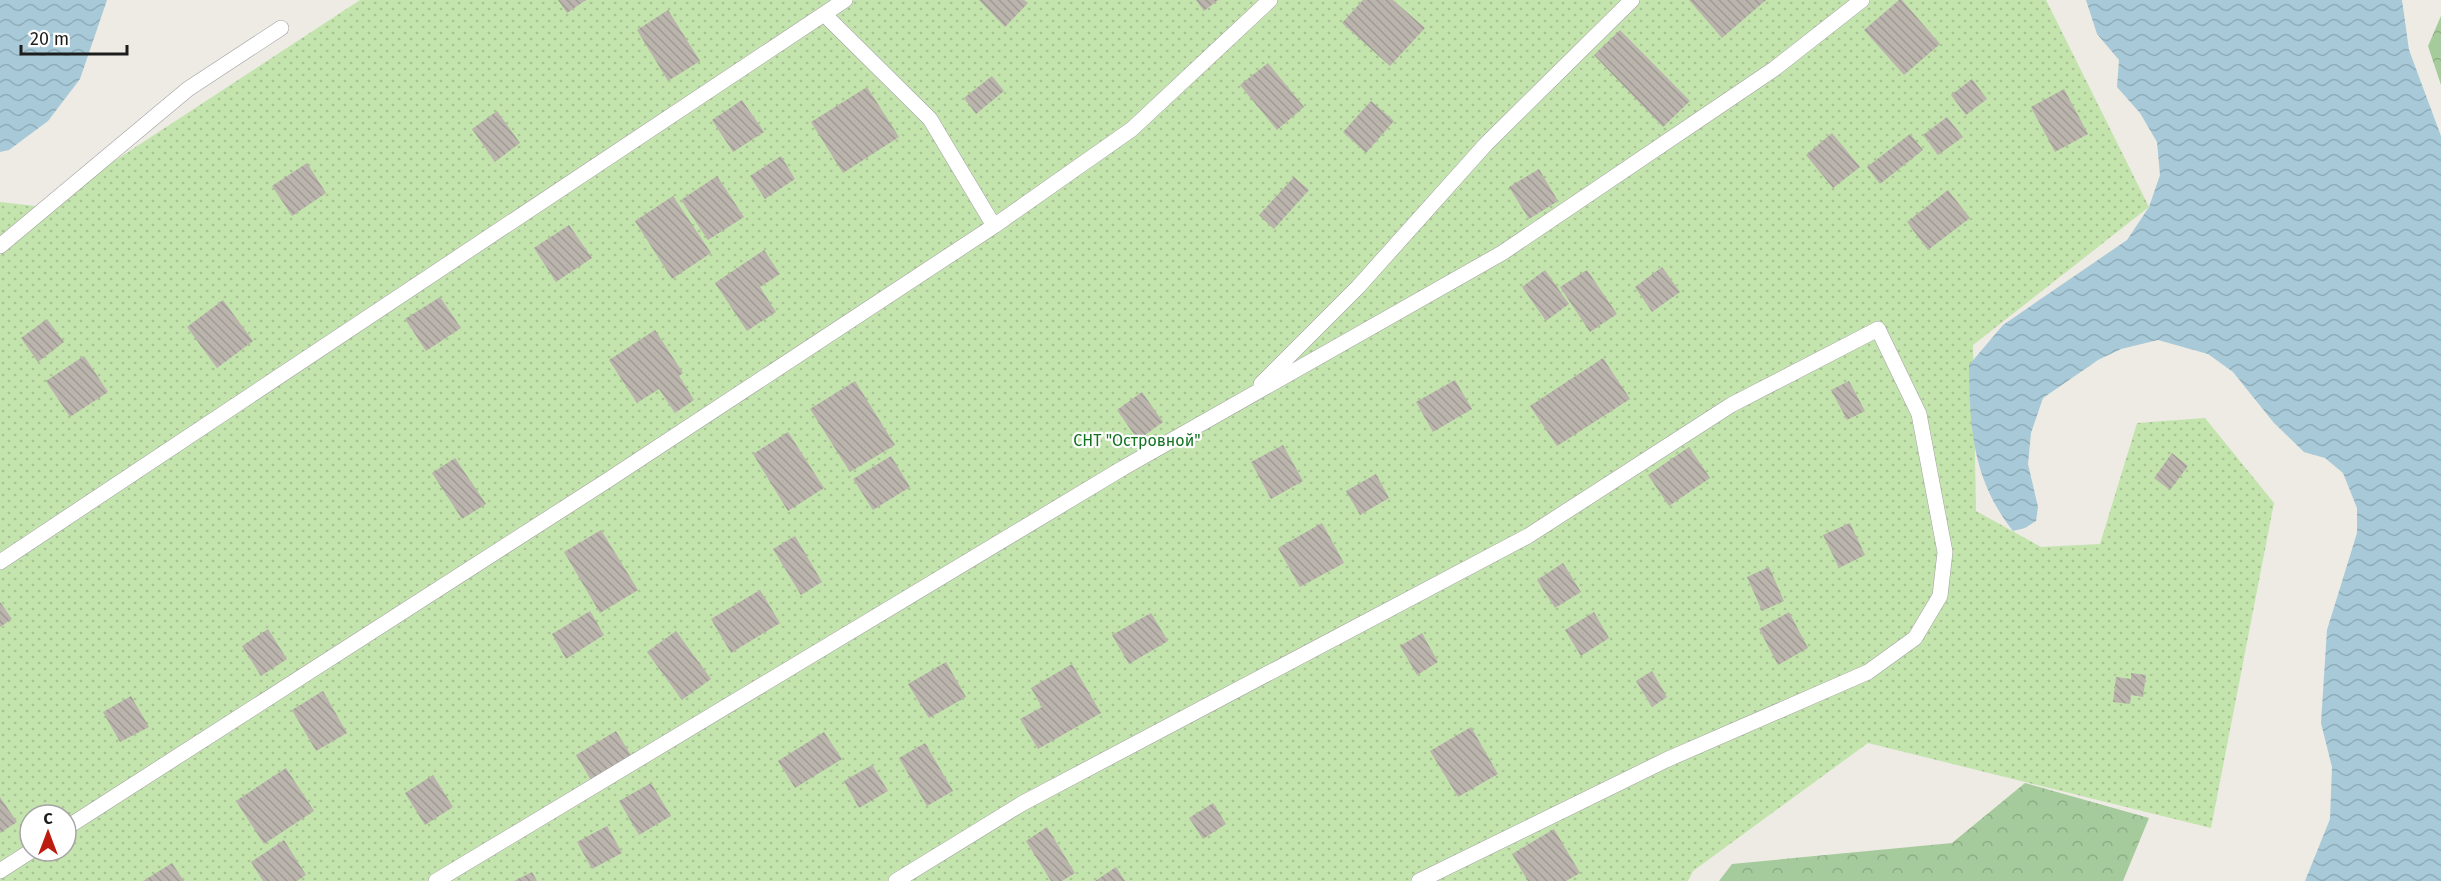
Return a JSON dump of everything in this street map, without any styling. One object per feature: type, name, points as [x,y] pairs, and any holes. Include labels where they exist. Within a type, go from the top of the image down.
[{"type":"lane","points":[[0,562],[845,0]]},
{"type":"lane","points":[[78,820],[598,487],[994,226],[1132,129],[1270,0]]},
{"type":"lane","points":[[1246,398],[1358,287],[1486,144],[1632,0]]},
{"type":"lane","points":[[436,881],[1113,474],[1502,253],[1774,69],[1862,0]]},
{"type":"lane","points":[[825,15],[930,119],[994,226]]},
{"type":"lane","points":[[0,246],[188,89],[282,28]]},
{"type":"lane","points":[[896,881],[1023,803],[1528,536],[1731,405],[1878,329],[1919,414],[1945,552],[1940,596],[1915,638],[1868,672],[1666,760],[1419,881]]},
{"type":"lane","points":[[0,871],[18,859]]},
{"type":"green space","name":"СНТ \"Островной\"","points":[[360,0],[2046,0],[2149,207],[1973,345],[1976,511],[2041,547],[2100,544],[2137,423],[2205,418],[2274,503],[2211,828],[1868,743],[1693,871],[1688,881],[0,881],[0,202],[44,207]]},
{"type":"green space","points":[[2441,16],[2441,85],[2428,46]]},
{"type":"green space","points":[[2025,783],[2149,818],[2123,881],[1719,881],[1732,864],[1952,843]]},
{"type":"water","points":[[0,0],[107,0],[80,79],[48,121],[9,150],[0,152]]},
{"type":"water","points":[[2086,0],[2402,0],[2409,50],[2441,136],[2441,881],[2305,881],[2330,819],[2332,767],[2321,723],[2327,630],[2357,533],[2357,508],[2343,473],[2325,458],[2304,452],[2274,423],[2233,372],[2208,354],[2158,340],[2121,349],[2098,360],[2043,398],[2031,433],[2028,464],[2038,507],[2036,521],[2025,528],[2013,531],[1999,512],[1989,492],[1976,452],[1969,365],[2003,325],[2127,240],[2149,207],[2160,175],[2157,142],[2140,113],[2117,87],[2119,60],[2097,34]]},
{"type":"building","points":[[558,0],[586,0],[567,13]]},
{"type":"building","points":[[979,0],[1024,0],[1028,3],[1005,27]]},
{"type":"building","points":[[1196,0],[1218,0],[1204,11]]},
{"type":"building","points":[[1363,0],[1393,0],[1425,28],[1390,66],[1342,23]]},
{"type":"building","points":[[1689,0],[1766,0],[1722,38]]},
{"type":"building","points":[[1899,0],[1902,0],[1940,44],[1904,75],[1864,30]]},
{"type":"building","points":[[668,10],[700,61],[668,81],[637,30]]},
{"type":"building","points":[[1620,30],[1690,101],[1663,127],[1594,55]]},
{"type":"building","points":[[1268,63],[1304,107],[1277,130],[1240,85]]},
{"type":"building","points":[[992,76],[1004,91],[976,114],[964,98]]},
{"type":"building","points":[[1972,79],[1987,99],[1966,115],[1951,95]]},
{"type":"building","points":[[867,87],[899,137],[843,173],[811,122]]},
{"type":"building","points":[[2064,89],[2088,134],[2055,152],[2031,107]]},
{"type":"building","points":[[742,100],[764,132],[733,152],[712,120]]},
{"type":"building","points":[[1371,101],[1394,121],[1366,153],[1343,132]]},
{"type":"building","points":[[497,111],[520,143],[495,162],[472,129]]},
{"type":"building","points":[[1947,117],[1963,137],[1938,155],[1923,135]]},
{"type":"building","points":[[1832,133],[1860,167],[1833,188],[1806,155]]},
{"type":"building","points":[[1910,134],[1923,150],[1880,184],[1867,167]]},
{"type":"building","points":[[781,156],[795,179],[765,199],[750,176]]},
{"type":"building","points":[[307,163],[326,193],[292,216],[272,186]]},
{"type":"building","points":[[1539,169],[1558,201],[1529,219],[1509,187]]},
{"type":"building","points":[[717,176],[744,217],[708,240],[681,200]]},
{"type":"building","points":[[1294,177],[1309,190],[1274,229],[1259,215]]},
{"type":"building","points":[[1948,190],[1970,218],[1928,250],[1907,222]]},
{"type":"building","points":[[673,196],[711,253],[672,279],[635,221]]},
{"type":"building","points":[[569,225],[592,258],[556,282],[534,248]]},
{"type":"building","points":[[764,250],[780,274],[760,287],[776,312],[747,331],[715,283]]},
{"type":"building","points":[[1662,267],[1680,292],[1652,312],[1635,287]]},
{"type":"building","points":[[1545,270],[1569,304],[1546,321],[1522,287]]},
{"type":"building","points":[[1587,270],[1617,314],[1590,332],[1560,287]]},
{"type":"building","points":[[440,297],[461,328],[426,351],[405,319]]},
{"type":"building","points":[[223,300],[253,341],[217,368],[187,327]]},
{"type":"building","points":[[47,319],[64,342],[38,362],[21,338]]},
{"type":"building","points":[[655,330],[683,373],[679,376],[694,400],[675,413],[659,389],[637,403],[609,360]]},
{"type":"building","points":[[84,356],[108,392],[70,417],[46,381]]},
{"type":"building","points":[[1603,358],[1630,399],[1557,446],[1530,406]]},
{"type":"building","points":[[1455,380],[1472,409],[1433,432],[1416,402]]},
{"type":"building","points":[[855,381],[895,445],[850,472],[810,409]]},
{"type":"building","points":[[1849,381],[1865,411],[1847,420],[1831,390]]},
{"type":"building","points":[[1142,392],[1163,422],[1138,440],[1117,410]]},
{"type":"building","points":[[788,432],[824,488],[788,511],[753,454]]},
{"type":"building","points":[[1283,445],[1303,481],[1271,499],[1251,462]]},
{"type":"building","points":[[1689,447],[1710,478],[1669,506],[1648,475]]},
{"type":"building","points":[[2172,453],[2188,466],[2170,490],[2154,478]]},
{"type":"building","points":[[891,456],[910,487],[873,510],[853,479]]},
{"type":"building","points":[[455,458],[486,504],[462,519],[432,473]]},
{"type":"building","points":[[1376,474],[1389,498],[1360,515],[1346,491]]},
{"type":"building","points":[[1322,523],[1344,563],[1300,587],[1278,548]]},
{"type":"building","points":[[1850,523],[1865,555],[1839,568],[1823,535]]},
{"type":"building","points":[[601,530],[638,590],[600,613],[564,552]]},
{"type":"building","points":[[795,536],[822,582],[801,595],[773,549]]},
{"type":"building","points":[[1563,563],[1581,592],[1555,608],[1537,580]]},
{"type":"building","points":[[1769,567],[1784,601],[1762,611],[1747,577]]},
{"type":"building","points":[[760,590],[780,623],[731,653],[711,619]]},
{"type":"building","points":[[0,602],[12,619],[0,627]]},
{"type":"building","points":[[590,611],[604,635],[566,659],[552,634]]},
{"type":"building","points":[[1594,612],[1609,638],[1581,656],[1565,630]]},
{"type":"building","points":[[1789,612],[1808,648],[1778,665],[1759,629]]},
{"type":"building","points":[[1151,613],[1168,641],[1129,664],[1112,635]]},
{"type":"building","points":[[268,629],[287,659],[261,676],[242,646]]},
{"type":"building","points":[[676,631],[711,679],[682,700],[647,652]]},
{"type":"building","points":[[1422,633],[1438,662],[1417,675],[1400,646]]},
{"type":"building","points":[[946,662],[966,697],[929,718],[908,684]]},
{"type":"building","points":[[1072,664],[1101,713],[1038,749],[1020,719],[1042,707],[1031,688]]},
{"type":"building","points":[[1652,671],[1667,697],[1652,707],[1636,681]]},
{"type":"building","points":[[2131,673],[2146,675],[2143,697],[2131,695],[2130,704],[2113,702],[2116,677],[2131,679]]},
{"type":"building","points":[[323,691],[347,733],[316,751],[292,710]]},
{"type":"building","points":[[131,696],[149,727],[120,742],[103,712]]},
{"type":"building","points":[[1471,727],[1498,774],[1458,797],[1430,751]]},
{"type":"building","points":[[616,731],[631,755],[591,780],[576,755]]},
{"type":"building","points":[[824,732],[842,759],[795,788],[778,761]]},
{"type":"building","points":[[925,743],[953,791],[927,806],[899,758]]},
{"type":"building","points":[[872,765],[888,791],[859,808],[844,781]]},
{"type":"building","points":[[286,768],[314,811],[264,844],[236,801]]},
{"type":"building","points":[[433,775],[453,807],[425,825],[405,793]]},
{"type":"building","points":[[651,783],[671,816],[639,835],[619,801]]},
{"type":"building","points":[[0,797],[17,822],[0,833]]},
{"type":"building","points":[[1213,803],[1226,824],[1203,839],[1189,818]]},
{"type":"building","points":[[607,826],[622,853],[592,869],[577,842]]},
{"type":"building","points":[[1047,827],[1075,873],[1062,881],[1051,881],[1026,841]]},
{"type":"building","points":[[1554,829],[1580,873],[1566,881],[1528,881],[1512,854]]},
{"type":"building","points":[[284,840],[306,875],[297,881],[263,881],[251,862]]},
{"type":"building","points":[[172,863],[184,881],[143,881]]},
{"type":"building","points":[[1116,867],[1125,881],[1095,881]]},
{"type":"building","points":[[532,872],[537,881],[514,881]]}]
